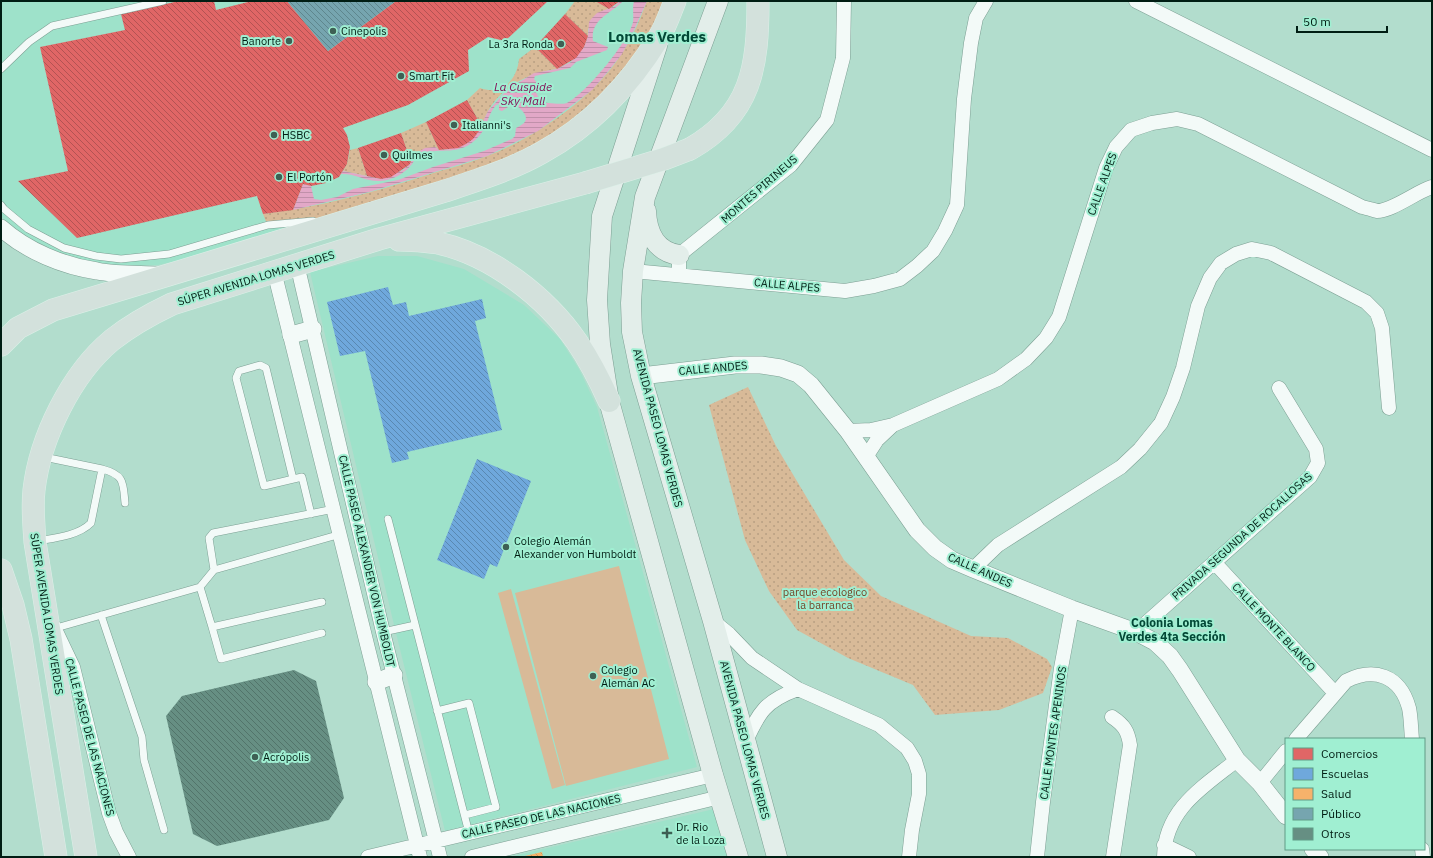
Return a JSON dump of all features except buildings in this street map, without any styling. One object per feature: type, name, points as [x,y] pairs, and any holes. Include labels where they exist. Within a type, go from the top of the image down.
[{"type":"main road","points":[[675,1],[660,37],[602,216],[597,300],[600,344],[609,401],[713,775],[738,857]]},
{"type":"main road","name":"AVENIDA PASEO LOMAS VERDES","points":[[718,1],[645,197],[633,271],[631,303],[632,332],[641,376],[713,621],[777,857]]},
{"type":"main road","name":"SÚPER AVENIDA LOMAS VERDES","points":[[86,857],[52,623],[35,542],[34,491],[40,457],[50,425],[82,373],[112,341],[143,318],[172,304],[379,239],[585,183],[664,159],[690,149],[707,139],[721,127],[735,110],[748,87],[756,58],[758,1]]},
{"type":"main road","points":[[1,345],[18,328],[53,310],[164,275],[257,249],[452,189],[504,170],[540,154],[574,132],[603,108],[620,91],[660,37]]},
{"type":"main road","points":[[645,197],[646,221],[650,234],[660,248],[670,254],[679,255]]},
{"type":"main road","points":[[379,239],[438,243],[463,251],[494,266],[524,287],[543,303],[577,341],[609,401]]},
{"type":"main road","points":[[1,570],[13,605],[21,639],[56,857]]},
{"type":"street","name":"MONTES PIRINEUS","points":[[679,255],[791,165],[827,120],[843,58],[844,1]]},
{"type":"street","name":"CALLE ALPES","points":[[633,271],[845,291],[874,286],[900,279],[917,266],[933,251],[958,205],[964,99],[970,43],[976,18],[986,1]]},
{"type":"street","points":[[1136,1],[1432,150]]},
{"type":"street","name":"CALLE ALPES","points":[[848,431],[871,430],[893,425],[998,379],[1026,359],[1046,338],[1059,317],[1106,168],[1116,146],[1131,130],[1152,123],[1177,119],[1198,124],[1362,207],[1378,211],[1392,207],[1420,191],[1432,187]]},
{"type":"street","points":[[1,228],[16,241],[56,260],[97,272],[164,275]]},
{"type":"street","points":[[973,569],[998,545],[1121,467],[1140,449],[1160,423],[1173,397],[1183,368],[1198,306],[1210,278],[1221,262],[1236,254],[1252,249],[1271,253],[1366,302],[1377,314],[1382,328],[1389,408]]},
{"type":"street","points":[[679,255],[679,275]]},
{"type":"street","name":"CALLE PASEO ALEXANDER VON HUMBOLDT","points":[[297,264],[383,632],[440,857]]},
{"type":"street","name":"CALLE PASEO ALEXANDER VON HUMBOLDT","points":[[274,271],[341,534],[376,682],[419,851]]},
{"type":"street","points":[[290,335],[313,329]]},
{"type":"street","name":"CALLE ANDES","points":[[641,376],[735,365],[761,365],[781,368],[798,374],[811,385],[848,431],[917,530],[935,548],[952,560],[973,569],[1072,609],[1136,632],[1155,642],[1170,656],[1237,760],[1260,784],[1285,815]]},
{"type":"street","name":"PRIVADA SEGUNDA DE ROCALLOSAS","points":[[1136,632],[1310,477],[1318,463],[1316,449],[1279,388]]},
{"type":"street","name":"CALLE ALPES","points":[[866,457],[876,440],[893,425]]},
{"type":"street","name":"CALLE MONTE BLANCO","points":[[1214,562],[1334,692]]},
{"type":"street","name":"CALLE MONTES APENINOS","points":[[1037,857],[1061,668],[1072,609]]},
{"type":"street","points":[[713,621],[729,634],[752,658],[798,689],[879,725],[907,748],[915,761],[919,774],[919,794],[912,830],[909,857]]},
{"type":"street","name":"CALLE PASEO DE LAS NACIONES","points":[[52,623],[73,667],[109,813],[121,844],[129,857]]},
{"type":"street","points":[[1297,738],[1334,692],[1346,681],[1369,673],[1382,675],[1391,680],[1404,694],[1409,709],[1412,738]]},
{"type":"street","points":[[376,682],[394,675]]},
{"type":"street","points":[[745,743],[755,722],[765,707],[779,696],[798,689]]},
{"type":"street","points":[[1112,717],[1126,729],[1130,745],[1113,857]]},
{"type":"street","points":[[1260,784],[1285,752]]},
{"type":"street","points":[[1190,857],[1164,851],[1167,831],[1181,808],[1197,791],[1237,760]]},
{"type":"street","name":"CALLE PASEO DE LAS NACIONES","points":[[368,857],[419,851],[436,841],[713,775]]},
{"type":"street","name":"CALLE PASEO DE LAS NACIONES","points":[[472,857],[720,797]]},
{"type":"lane","points":[[1,69],[29,42],[52,26],[163,1]]},
{"type":"lane","points":[[660,37],[666,1]]},
{"type":"lane","points":[[1,205],[28,229],[64,248],[96,256],[121,259],[169,254],[268,225],[361,217]]},
{"type":"lane","points":[[293,479],[266,368],[260,365],[239,371],[236,378],[264,486],[302,477],[311,514]]},
{"type":"lane","points":[[40,457],[114,472],[123,482],[125,503]]},
{"type":"lane","points":[[35,542],[64,536],[86,528],[91,523],[102,469]]},
{"type":"lane","points":[[214,570],[208,538],[213,533],[311,514],[334,508]]},
{"type":"lane","points":[[388,519],[469,833]]},
{"type":"lane","points":[[52,623],[101,615],[200,586],[214,570],[341,534]]},
{"type":"lane","points":[[200,586],[221,659],[322,633]]},
{"type":"lane","points":[[212,627],[322,602]]},
{"type":"lane","points":[[101,615],[142,738],[144,760],[164,830]]},
{"type":"lane","points":[[383,632],[415,625]]},
{"type":"lane","points":[[437,711],[469,703],[496,807],[465,815]]},
{"type":"shaded area","name":"La Cuspide Sky Mall","points":[[1,1],[669,1],[566,128],[335,217],[277,230],[181,260],[158,265],[102,266],[61,254],[25,238],[1,217]]},
{"type":"shaded area","name":"Colegio Alemán Alexander von Humboldt","points":[[378,256],[417,256],[464,269],[524,305],[560,339],[579,369],[597,407],[697,767],[445,831],[310,272]]},
{"type":"shaded area","name":"Dr. Rio de la Loza","points":[[714,809],[729,857],[509,857]]},
{"type":"green space","points":[[575,1],[595,1],[609,9],[604,11],[588,29],[588,36],[565,14]]},
{"type":"green space","name":"La Cuspide Sky Mall","points":[[647,1],[669,1],[634,64],[566,128],[502,165],[335,217],[267,224],[263,214],[344,199],[464,164],[506,148],[544,127],[581,100],[611,69],[630,41]]},
{"type":"green space","points":[[535,47],[557,69],[532,75],[510,87],[492,104],[482,127],[467,100],[480,88],[495,90],[507,84],[512,80],[515,74],[519,59]]},
{"type":"green space","points":[[426,122],[439,150],[435,147],[413,157],[411,162],[401,133]]},
{"type":"green space","points":[[358,148],[367,176],[343,171],[347,164],[350,150]]},
{"type":"green space","name":"parque ecologico la barranca","points":[[748,387],[776,446],[844,560],[881,596],[971,636],[1008,638],[1047,659],[1052,667],[1043,693],[999,710],[935,715],[913,685],[848,658],[797,630],[769,591],[745,540],[709,405]]},
{"type":"green space","name":"Colegio Alemán AC","points":[[619,566],[669,759],[566,786],[515,593]]},
{"type":"green space","points":[[511,589],[565,785],[552,789],[498,593]]},
{"type":"water","name":"La Cuspide Sky Mall","points":[[620,1],[623,1],[598,22],[593,33],[593,41],[608,47],[607,50],[576,62],[570,68],[535,76],[534,79],[537,83],[536,92],[540,101],[553,104],[565,104],[575,98],[605,67],[623,42],[633,22],[634,1],[647,1],[622,54],[606,74],[592,90],[538,131],[487,156],[369,192],[293,210],[303,184],[311,186],[314,199],[321,200],[337,197],[353,189],[398,180],[484,151],[512,139],[515,136],[516,128],[525,122],[526,116],[514,103],[502,111],[499,110],[499,104],[493,109],[482,133],[472,143],[464,147],[450,150],[428,152],[420,155],[402,174],[385,180],[375,181],[341,174],[343,171],[381,179],[403,170],[409,165],[418,152],[425,148],[435,147],[439,150],[450,149],[466,144],[477,134],[488,111],[507,90],[534,73],[557,69],[571,62],[584,47],[588,36],[589,22],[592,18],[597,13],[615,6]]},
{"type":"place","name":"Cinepolis","points":[[333,31]]},
{"type":"place","name":"Banorte","points":[[289,41]]},
{"type":"place","name":"La 3ra Ronda","points":[[561,44]]},
{"type":"place","name":"Smart Fit","points":[[401,76]]},
{"type":"place","name":"Italianni's","points":[[454,125]]},
{"type":"place","name":"HSBC","points":[[274,135]]},
{"type":"place","name":"Quilmes","points":[[384,155]]},
{"type":"place","name":"El Portón","points":[[279,177]]},
{"type":"place","name":"Colegio Alemán Alexander von Humboldt","points":[[506,547]]},
{"type":"place","name":"Colegio Alemán AC","points":[[593,676]]},
{"type":"place","name":"Acrópolis","points":[[255,757]]},
{"type":"place","name":"Dr. Rio de la Loza","points":[[667,833]]},
{"type":"district","name":"Lomas Verdes","points":[[657,37]]},
{"type":"district","name":"Colonia Lomas Verdes 4ta Sección","points":[[1172,630]]}]
